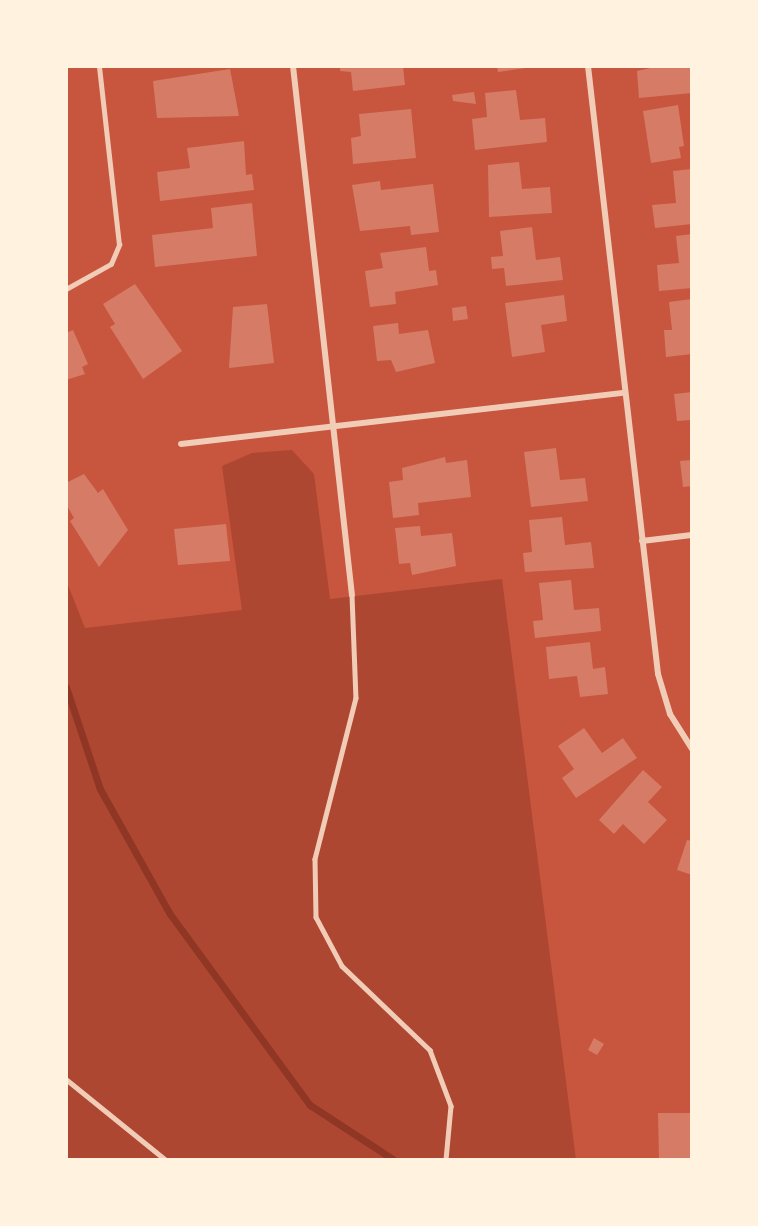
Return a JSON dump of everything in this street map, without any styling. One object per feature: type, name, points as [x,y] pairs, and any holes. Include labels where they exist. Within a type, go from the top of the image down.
[{"type":"street","points":[[293,66],[352,595]]},
{"type":"street","points":[[588,66],[658,674],[670,714],[692,749]]},
{"type":"street","points":[[181,444],[626,393]]},
{"type":"street","points":[[642,541],[692,535]]},
{"type":"lane","points":[[66,289],[111,264],[119,245],[99,66]]},
{"type":"lane","points":[[352,595],[356,698],[315,859],[316,917],[342,966],[430,1050],[451,1106],[446,1160]]},
{"type":"lane","points":[[66,1079],[166,1160]]},
{"type":"shaded area","points":[[292,450],[314,474],[330,599],[502,579],[576,1160],[66,1160],[66,580],[85,628],[242,610],[222,466],[252,453]]},
{"type":"building","points":[[340,66],[403,66],[405,85],[353,91],[351,72],[340,71]]},
{"type":"building","points":[[497,66],[533,66],[533,67],[498,72]]},
{"type":"building","points":[[659,66],[691,66],[692,93],[639,98],[637,71]]},
{"type":"building","points":[[230,69],[239,116],[157,118],[153,81]]},
{"type":"building","points":[[516,90],[520,120],[545,118],[547,142],[475,150],[472,119],[487,117],[485,93]]},
{"type":"building","points":[[474,92],[476,104],[453,101],[452,95]]},
{"type":"building","points":[[678,105],[684,146],[679,147],[681,158],[651,163],[643,111]]},
{"type":"building","points":[[411,109],[416,158],[353,164],[351,138],[361,136],[359,114]]},
{"type":"building","points":[[244,141],[246,175],[252,174],[254,190],[160,201],[157,172],[190,168],[187,148]]},
{"type":"building","points":[[519,162],[522,189],[550,187],[552,213],[489,217],[488,165]]},
{"type":"building","points":[[692,169],[692,224],[655,228],[652,205],[676,203],[673,171]]},
{"type":"building","points":[[380,181],[381,190],[433,184],[439,232],[411,235],[410,226],[360,231],[352,185]]},
{"type":"building","points":[[252,203],[257,256],[155,267],[152,235],[213,228],[211,208]]},
{"type":"building","points":[[532,227],[536,260],[560,257],[563,280],[506,286],[504,268],[492,269],[491,257],[503,256],[500,231]]},
{"type":"building","points":[[692,234],[692,288],[659,291],[657,265],[679,263],[676,236]]},
{"type":"building","points":[[426,247],[429,271],[436,270],[438,285],[395,292],[396,304],[370,307],[365,271],[383,268],[380,253]]},
{"type":"building","points":[[135,284],[182,351],[143,379],[110,327],[115,324],[103,304]]},
{"type":"building","points":[[564,295],[567,321],[541,325],[545,352],[512,357],[505,303]]},
{"type":"building","points":[[692,299],[692,354],[666,357],[664,330],[672,330],[669,302]]},
{"type":"building","points":[[267,304],[274,363],[229,368],[233,307]]},
{"type":"building","points":[[466,306],[468,319],[453,321],[452,308]]},
{"type":"building","points":[[398,323],[399,334],[428,330],[435,363],[396,372],[391,360],[377,361],[373,326]]},
{"type":"building","points":[[73,330],[88,364],[82,367],[85,374],[66,380],[66,333]]},
{"type":"building","points":[[692,392],[692,420],[677,421],[674,394]]},
{"type":"building","points":[[556,448],[560,480],[585,478],[588,501],[531,507],[524,452]]},
{"type":"building","points":[[445,457],[446,463],[467,460],[471,497],[418,503],[419,515],[393,518],[389,482],[403,480],[402,468]]},
{"type":"building","points":[[692,460],[692,486],[683,487],[680,461]]},
{"type":"building","points":[[84,474],[98,493],[103,489],[128,530],[99,567],[70,521],[74,518],[66,504],[66,483]]},
{"type":"building","points":[[562,517],[565,545],[591,542],[594,568],[525,572],[523,553],[532,552],[529,520]]},
{"type":"building","points":[[226,524],[230,561],[178,565],[174,529]]},
{"type":"building","points":[[420,526],[421,536],[452,533],[456,566],[412,575],[410,563],[399,564],[395,528]]},
{"type":"building","points":[[571,580],[574,610],[599,608],[601,631],[535,638],[533,621],[543,620],[539,583]]},
{"type":"building","points":[[590,642],[593,669],[605,667],[608,694],[580,697],[577,676],[549,679],[546,647]]},
{"type":"building","points":[[584,728],[602,753],[623,738],[637,758],[576,798],[562,778],[574,769],[558,746]]},
{"type":"building","points":[[643,770],[662,787],[648,802],[667,820],[644,844],[623,824],[614,834],[599,820]]},
{"type":"building","points":[[687,840],[692,841],[692,875],[677,870]]},
{"type":"building","points":[[594,1038],[604,1044],[597,1055],[588,1050]]},
{"type":"building","points":[[658,1113],[692,1113],[692,1160],[659,1160]]},
{"type":"waterway","points":[[66,687],[100,789],[170,914],[310,1105],[394,1160]]}]
